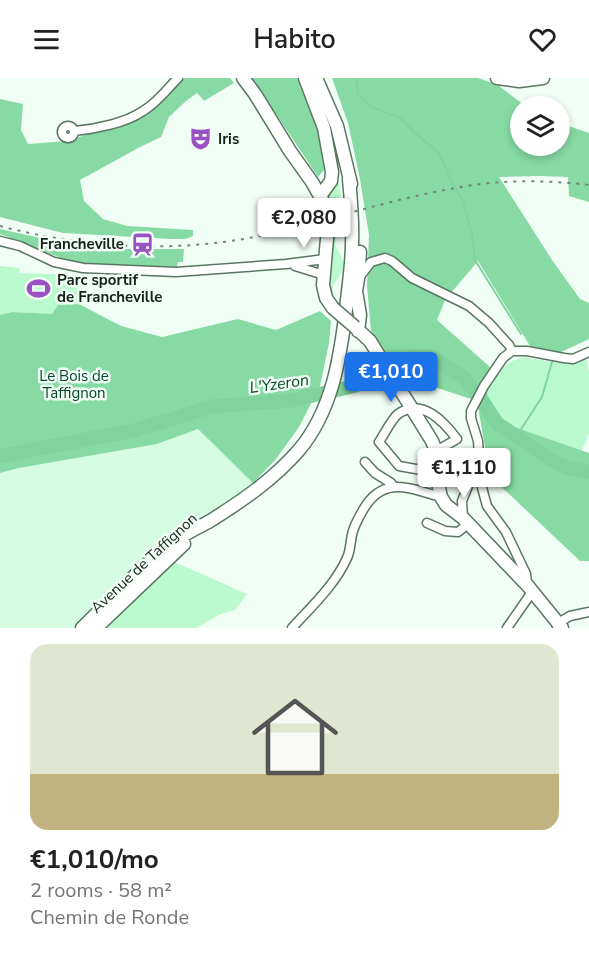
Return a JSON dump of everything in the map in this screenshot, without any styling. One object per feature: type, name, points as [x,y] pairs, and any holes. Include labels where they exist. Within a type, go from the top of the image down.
[{"type":"street","points":[[75,131],[96,129],[142,112],[178,78]]},
{"type":"street","points":[[243,78],[320,196],[328,223],[324,275],[324,289],[327,298],[333,308],[370,341],[432,441],[436,451],[441,497],[446,505],[465,521],[530,589],[559,626],[570,616],[589,612]]},
{"type":"street","points":[[305,78],[324,128],[332,176],[327,189],[320,196]]},
{"type":"street","points":[[316,78],[337,126],[359,215],[360,255],[356,291],[360,315],[357,329]]},
{"type":"street","points":[[497,78],[519,81],[543,78]]},
{"type":"street","points":[[314,184],[327,183],[332,176]]},
{"type":"street","name":"Avenue de Taffignon","points":[[82,628],[148,563],[177,540],[252,493],[279,471],[300,449],[321,415],[335,380],[342,345],[352,241],[349,179]]},
{"type":"street","points":[[0,241],[20,246],[54,262],[83,268],[176,272],[325,259]]},
{"type":"street","points":[[360,255],[371,262]]},
{"type":"street","points":[[358,279],[371,262],[385,258],[392,261],[412,278],[469,306],[489,323],[512,351]]},
{"type":"street","points":[[286,264],[324,275]]},
{"type":"street","points":[[507,628],[530,589],[506,532],[488,506],[481,484],[478,441],[471,418],[473,404],[503,358],[512,351],[527,351],[573,359],[589,352]]},
{"type":"street","points":[[409,405],[424,409],[445,423],[457,440],[436,451]]},
{"type":"street","points":[[409,405],[397,415],[379,442],[399,466],[438,473]]},
{"type":"street","points":[[427,523],[445,531],[458,532],[465,521],[462,501],[473,474],[478,451]]},
{"type":"street","points":[[365,462],[375,473],[394,487]]},
{"type":"street","points":[[292,628],[339,574],[348,556],[353,531],[369,499],[379,490],[394,487],[415,489],[441,497]]},
{"type":"street","name":"Avenue de Taffignon","points":[[96,628],[166,560],[212,520]]},
{"type":"shaded area","points":[[338,177],[341,196],[338,203],[343,212],[344,225],[337,236],[336,246],[343,265],[342,272],[333,287],[333,297],[328,286],[334,220],[327,195]]},
{"type":"shaded area","name":"Parc sportif de Francheville","points":[[0,266],[19,268],[20,273],[76,275],[79,304],[58,305],[52,314],[12,312],[0,315]]},
{"type":"shaded area","points":[[525,357],[564,362],[587,359],[589,434],[575,465],[499,422],[484,390],[506,365]]},
{"type":"shaded area","points":[[198,429],[253,483],[156,552],[77,628],[0,628],[0,473],[157,444]]},
{"type":"shaded area","points":[[172,561],[247,594],[235,610],[221,614],[196,628],[104,628]]},
{"type":"green space","points":[[182,78],[230,78],[234,83],[204,101],[197,93],[169,117],[161,137],[80,180],[84,201],[103,219],[127,226],[193,230],[193,236],[185,239],[171,239],[63,233],[0,217],[0,99],[23,104],[21,130],[28,144],[68,141],[143,115]]},
{"type":"green space","points":[[252,78],[297,78],[317,129],[324,170],[318,177]]},
{"type":"green space","points":[[332,78],[478,78],[498,85],[512,96],[510,96],[510,156],[570,156],[570,126],[589,133],[589,202],[569,196],[568,177],[499,177],[552,260],[580,299],[589,303],[589,339],[559,353],[530,346],[478,261],[445,300],[437,320],[490,367],[484,386],[499,422],[589,453],[589,561],[580,561],[490,476],[477,401],[401,376],[371,331],[367,286],[369,235],[348,123]]},
{"type":"green space","points":[[0,229],[63,243],[109,249],[184,249],[183,262],[178,262],[177,267],[85,265],[0,234]]},
{"type":"green space","name":"Le Bois de Taffignon","points":[[79,304],[121,326],[162,337],[238,319],[276,330],[320,311],[331,321],[320,386],[299,427],[276,459],[253,483],[198,429],[157,444],[0,473],[0,315],[12,312],[52,314],[58,305]]},
{"type":"waterway","points":[[356,78],[358,95],[372,107],[400,118],[439,153],[462,199],[472,234],[475,260],[521,334]]},
{"type":"waterway","name":"L'Yzeron","points":[[0,456],[136,430],[214,406],[289,401],[350,387],[376,379],[411,356],[433,358],[464,378],[497,423],[551,460],[567,468],[589,472]]},
{"type":"waterway","points":[[516,437],[542,397],[552,362]]},
{"type":"railway","points":[[0,226],[61,239],[124,246],[218,243],[256,237],[395,201],[466,186],[526,181],[589,185]]},
{"type":"place","name":"Iris","points":[[200,139]]},
{"type":"place","name":"Francheville","points":[[142,244]]},
{"type":"place","name":"Parc sportif de Francheville","points":[[39,289]]}]
